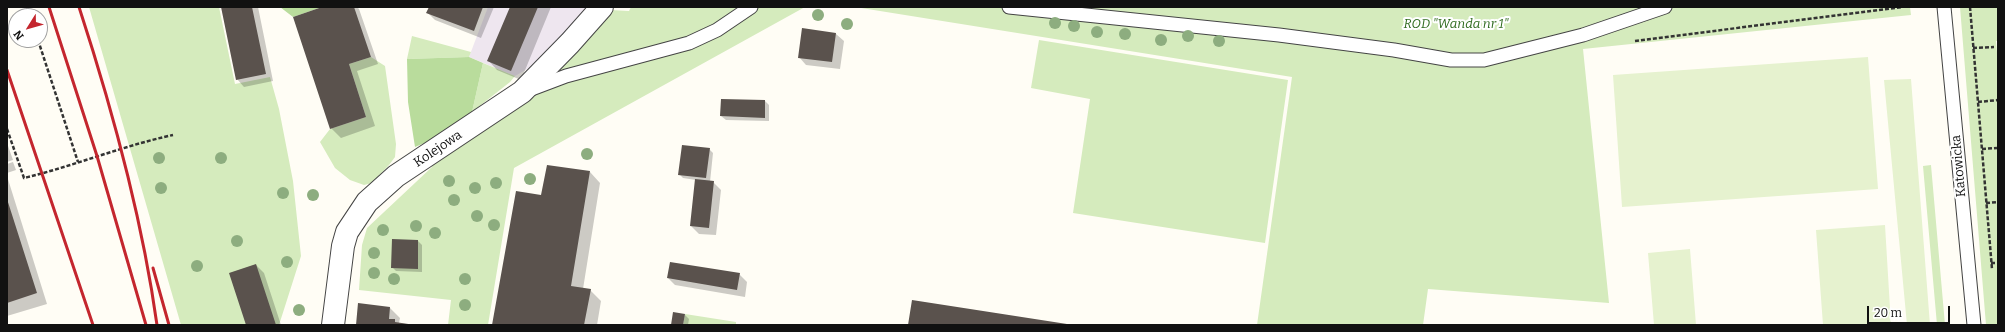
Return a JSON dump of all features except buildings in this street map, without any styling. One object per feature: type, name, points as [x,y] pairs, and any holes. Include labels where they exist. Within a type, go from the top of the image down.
[{"type":"street","name":"Kolejowa","points":[[333,325],[343,246],[347,232],[367,202],[396,176],[522,92],[570,43],[602,7]]},
{"type":"lane","points":[[522,92],[566,76],[689,43],[716,30],[751,7]]},
{"type":"lane","points":[[1009,7],[1278,35],[1394,50],[1451,60],[1484,60],[1583,36],[1665,7]]},
{"type":"lane","name":"Katowicka","points":[[1944,7],[1974,325]]},
{"type":"path","points":[[1629,42],[1902,7]]},
{"type":"path","points":[[1970,7],[1992,271]]},
{"type":"path","points":[[1973,48],[1994,47]]},
{"type":"path","points":[[41,48],[78,162]]},
{"type":"path","points":[[1978,102],[1998,100]]},
{"type":"path","points":[[7,129],[24,178],[54,171],[136,143],[173,135]]},
{"type":"path","points":[[1982,149],[1997,148]]},
{"type":"path","points":[[1986,203],[1998,202]]},
{"type":"path","points":[[1991,263],[1998,263]]},
{"type":"shaded area","points":[[488,7],[593,7],[540,62],[515,76],[469,57]]},
{"type":"green space","points":[[89,7],[219,7],[235,84],[270,77],[279,109],[293,181],[301,256],[279,325],[181,325]]},
{"type":"green space","points":[[280,7],[322,7],[293,17]]},
{"type":"green space","points":[[631,7],[805,7],[514,168],[488,325],[448,325],[451,300],[359,290],[362,245],[367,228],[432,167],[434,160],[610,10],[629,11]]},
{"type":"green space","name":"ROD \"Wanda nr 1\"","points":[[855,7],[1910,7],[1911,15],[1583,49],[1609,303],[1428,289],[1423,325],[1257,325],[1292,77]]},
{"type":"green space","points":[[1960,7],[1998,7],[1998,41],[1996,41],[1998,63],[1998,325],[1986,325]]},
{"type":"green space","points":[[412,36],[471,52],[469,57],[407,59]]},
{"type":"green space","points":[[1039,40],[1288,80],[1265,243],[1073,213],[1090,99],[1031,88]]},
{"type":"green space","points":[[371,57],[385,66],[396,144],[395,157],[389,165],[372,183],[364,185],[350,180],[335,168],[320,142],[330,129],[366,117],[349,64]]},
{"type":"green space","points":[[469,57],[483,63],[472,112],[427,142],[415,147],[408,102],[407,59]]},
{"type":"green space","points":[[1868,57],[1878,189],[1622,207],[1613,75]]},
{"type":"green space","points":[[483,63],[515,76],[510,82],[472,112]]},
{"type":"green space","points":[[1911,79],[1930,325],[1907,325],[1884,80]]},
{"type":"green space","points":[[1931,165],[1945,325],[1937,325],[1923,166]]},
{"type":"green space","points":[[1885,225],[1891,325],[1823,325],[1816,230]]},
{"type":"green space","points":[[1690,249],[1696,325],[1654,325],[1648,253]]},
{"type":"green space","points":[[685,314],[736,322],[736,325],[683,325]]},
{"type":"railway","points":[[49,7],[97,156],[146,325]]},
{"type":"railway","points":[[79,7],[115,125],[135,204],[151,285],[157,325]]},
{"type":"railway","points":[[7,70],[93,325]]},
{"type":"railway","points":[[153,268],[169,325]]}]
